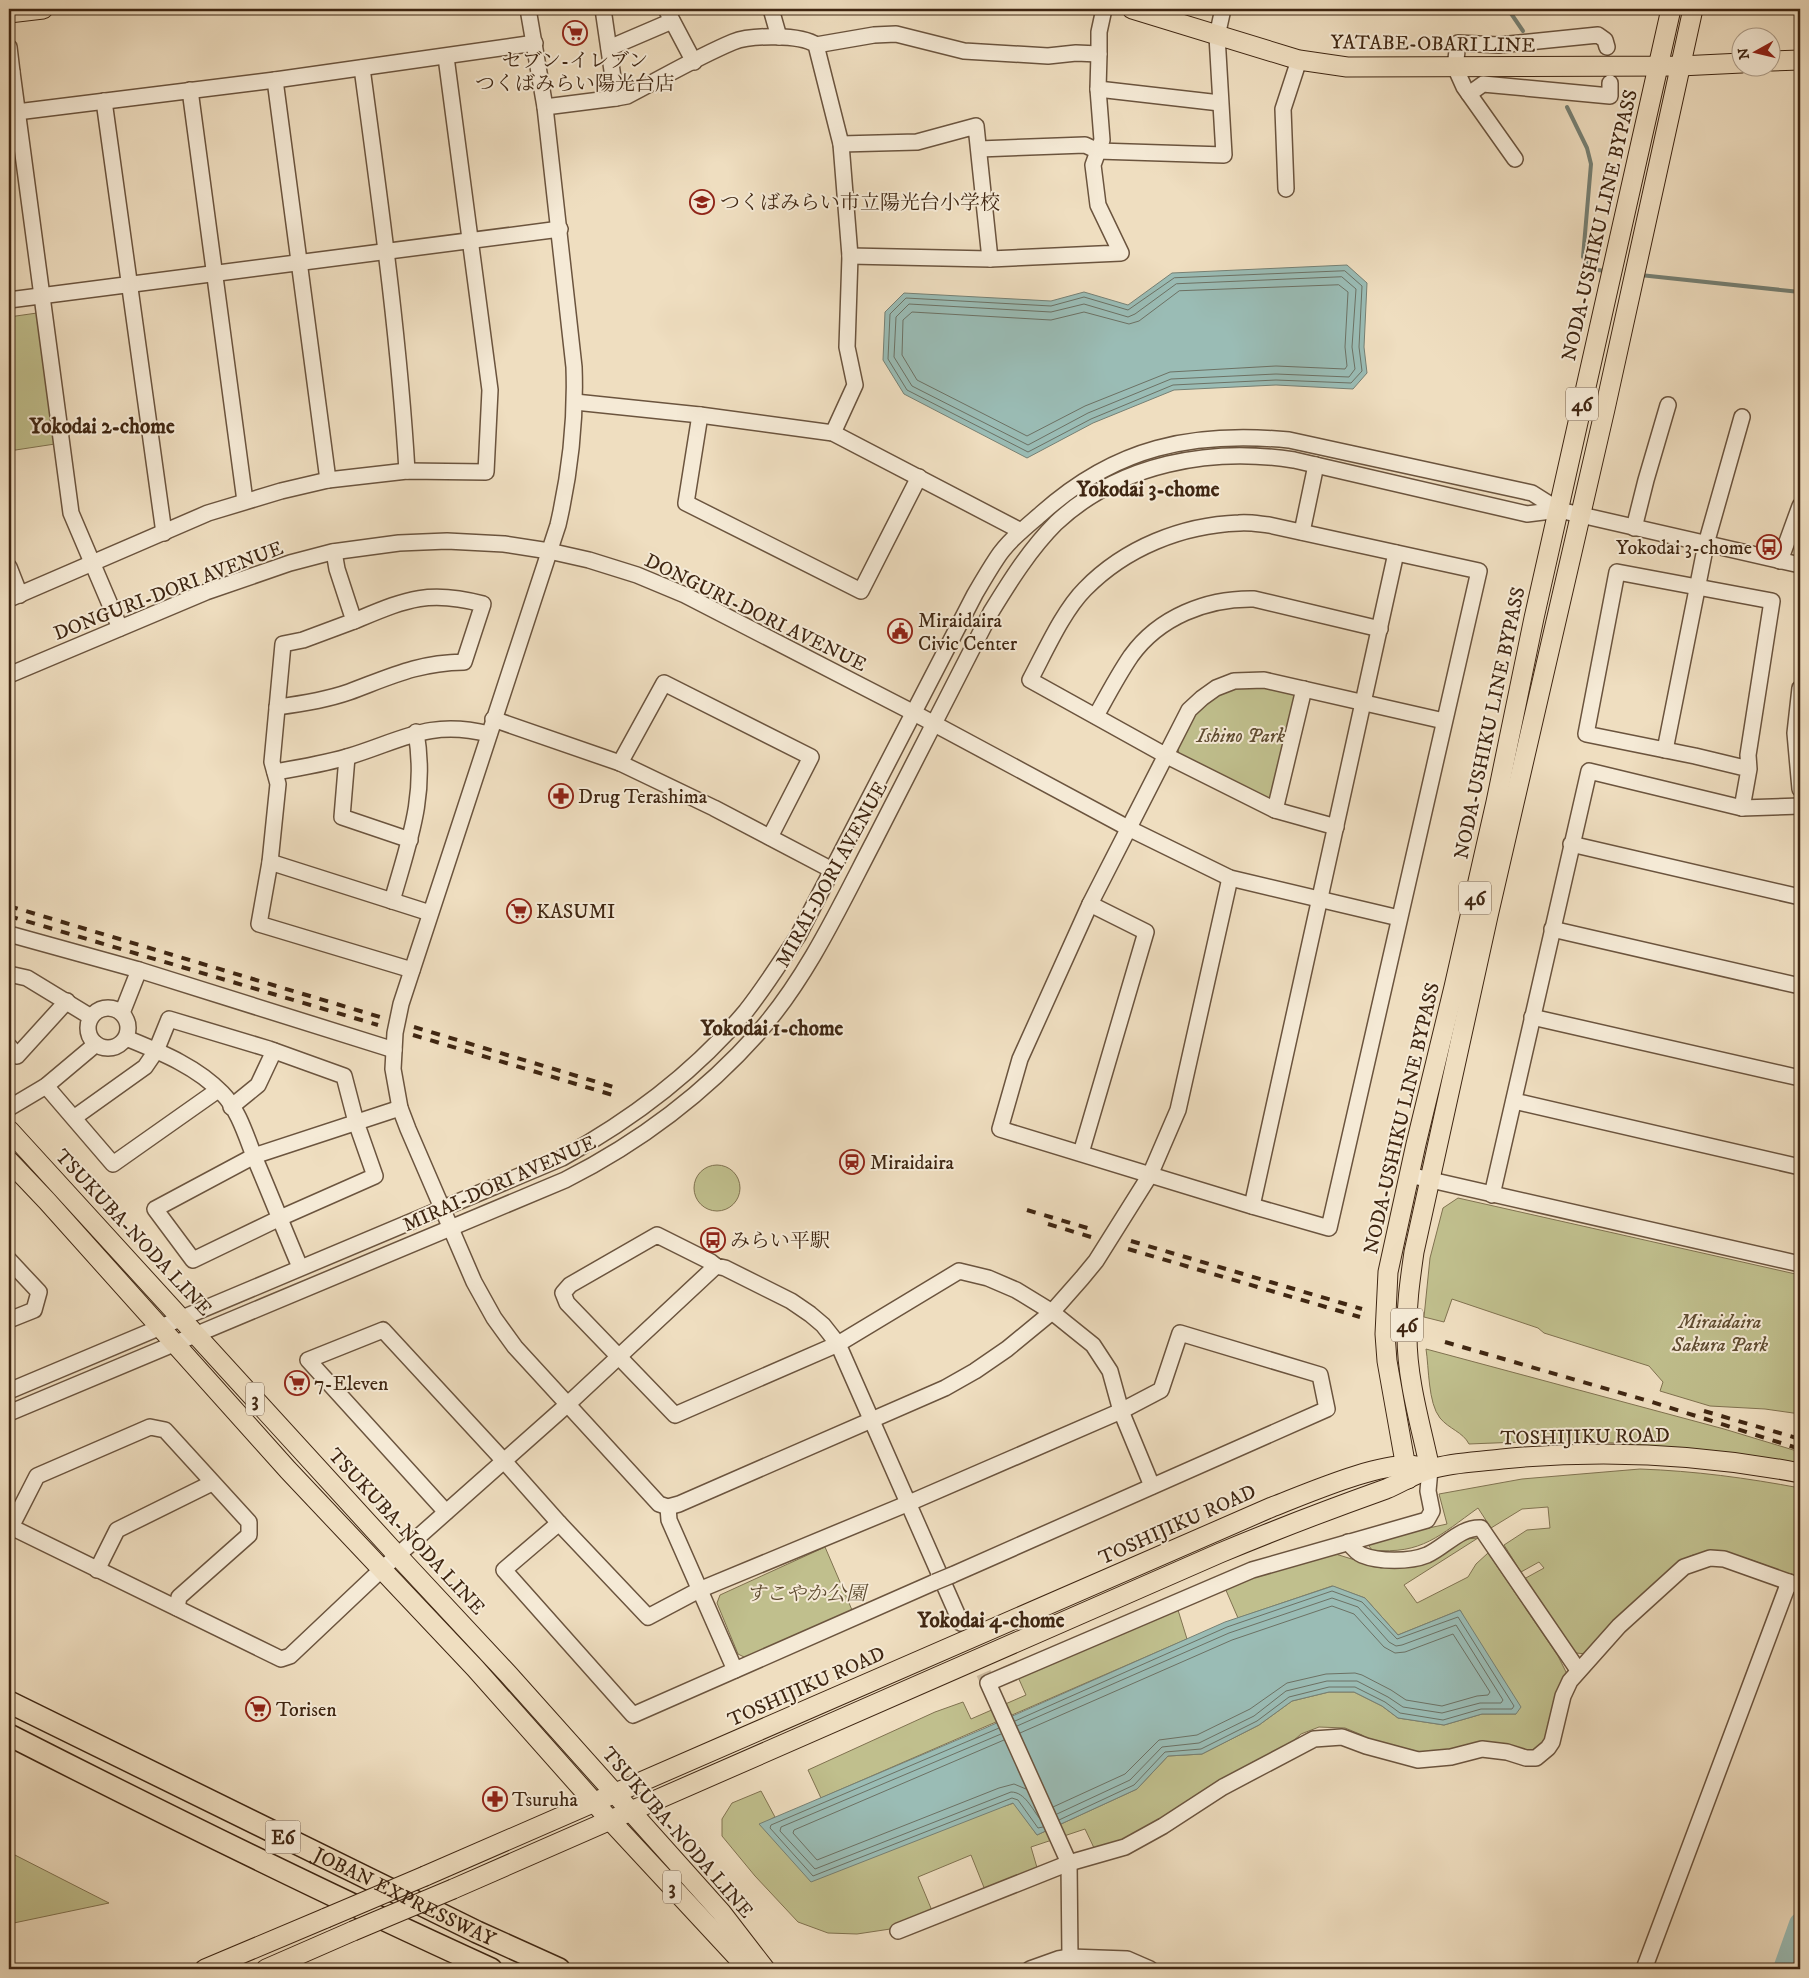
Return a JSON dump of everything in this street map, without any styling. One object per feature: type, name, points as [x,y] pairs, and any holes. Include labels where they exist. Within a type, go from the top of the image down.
[{"type":"highway","name":"JOBAN EXPRESSWAY","points":[[9,1702],[477,1932],[559,1969]]},
{"type":"highway","name":"JOBAN EXPRESSWAY","points":[[9,1735],[287,1874],[491,1969]]},
{"type":"main road","points":[[9,13],[43,9]]},
{"type":"main road","name":"YATABE-OBARI LINE","points":[[1132,9],[1299,60],[1347,67],[1680,66],[1732,63]]},
{"type":"main road","name":"NODA-USHIKU LINE BYPASS","points":[[1407,1472],[1387,1362],[1385,1334],[1388,1272],[1494,812],[1534,618],[1671,9]]},
{"type":"main road","name":"NODA-USHIKU LINE BYPASS","points":[[1430,1469],[1414,1394],[1407,1338],[1409,1281],[1488,916],[1605,409],[1693,9]]},
{"type":"main road","points":[[1782,61],[1800,60]]},
{"type":"main road","name":"TSUKUBA-NODA LINE","points":[[9,1130],[508,1674],[721,1912],[765,1969]]},
{"type":"main road","name":"TSUKUBA-NODA LINE","points":[[9,1161],[288,1470],[475,1668],[594,1803],[738,1958],[751,1969]]},
{"type":"main road","name":"TOSHIJIKU ROAD","points":[[207,1969],[616,1794],[1272,1507],[1332,1484],[1383,1469],[1407,1472],[1528,1456],[1596,1454],[1665,1454],[1755,1464],[1800,1473]]},
{"type":"main road","name":"TOSHIJIKU ROAD","points":[[266,1969],[1407,1472]]},
{"type":"street","points":[[528,9],[545,107],[574,367],[575,402],[567,482],[558,525],[401,1004],[394,1050],[394,1070],[400,1108],[474,1282],[494,1318],[515,1347],[659,1504],[668,1508],[872,1421],[945,1388],[975,1371],[1007,1349],[1052,1312],[1096,1261],[1150,1175],[1178,1110],[1230,878]]},
{"type":"street","points":[[604,9],[616,98]]},
{"type":"street","points":[[771,9],[779,36]]},
{"type":"street","points":[[850,256],[990,259],[1121,253],[1098,205],[1093,165],[1102,140],[1098,89],[1099,32],[1104,9]]},
{"type":"street","points":[[979,149],[1085,144],[1098,151],[1224,155],[1217,36],[1223,9]]},
{"type":"street","points":[[609,48],[669,15],[694,62]]},
{"type":"street","points":[[545,107],[627,96],[735,41],[779,36],[808,40],[816,45],[874,35],[896,34],[964,51],[1048,56],[1076,53],[1099,54]]},
{"type":"street","points":[[1515,159],[1464,87],[1455,67],[1458,43],[1499,45],[1598,35],[1605,40],[1608,47]]},
{"type":"street","points":[[17,112],[275,80],[535,43]]},
{"type":"street","points":[[816,45],[841,144],[850,256],[848,347],[855,385],[833,433]]},
{"type":"street","points":[[9,47],[10,73],[17,112],[71,513],[120,628]]},
{"type":"street","points":[[9,568],[14,597],[208,513],[245,500],[328,480],[407,472],[486,472],[490,390],[446,57]]},
{"type":"street","points":[[1286,189],[1283,109],[1299,60]]},
{"type":"street","points":[[362,68],[403,394],[407,472]]},
{"type":"street","points":[[275,80],[328,480]]},
{"type":"street","points":[[1469,94],[1483,84],[1610,96],[1610,83]]},
{"type":"street","points":[[1098,89],[1220,103]]},
{"type":"street","points":[[190,90],[245,500]]},
{"type":"street","points":[[104,101],[164,533]]},
{"type":"street","points":[[841,144],[917,142],[976,126],[990,259]]},
{"type":"street","points":[[9,300],[560,229]]},
{"type":"street","points":[[575,402],[700,415],[833,433],[1021,531]]},
{"type":"street","points":[[1634,528],[1668,405]]},
{"type":"street","points":[[700,415],[686,502],[861,591],[919,477]]},
{"type":"street","points":[[1665,750],[1706,544],[1742,417]]},
{"type":"street","name":"MIRAI-DORI AVENUE","points":[[9,1391],[562,1158],[622,1122],[674,1083],[732,1027],[764,987],[798,936],[980,587],[998,557],[1021,531],[1066,492],[1100,471],[1136,454],[1170,444],[1215,437],[1249,436],[1289,440],[1532,493],[1559,510]]},
{"type":"street","name":"MIRAI-DORI AVENUE","points":[[9,1413],[565,1180],[627,1146],[660,1123],[705,1086],[740,1052],[781,1003],[820,944],[991,612],[1032,550],[1057,523],[1107,487],[1170,463],[1197,458],[1239,455],[1270,456],[1528,514],[1559,510]]},
{"type":"street","points":[[1302,532],[1316,465]]},
{"type":"street","points":[[1780,561],[1800,506]]},
{"type":"street","points":[[1559,510],[1800,565]]},
{"type":"street","points":[[1336,827],[1275,810],[1166,756],[1030,680],[1057,628],[1084,590],[1110,568],[1135,551],[1166,537],[1202,526],[1241,522],[1269,525],[1479,571],[1329,1228],[1000,1128],[1020,1059],[1090,904],[1128,828],[1166,756],[1189,710],[1216,688],[1234,681],[1264,680],[1444,721]]},
{"type":"street","name":"DONGURI-DORI AVENUE","points":[[9,675],[251,575],[290,562],[334,552],[399,542],[446,541],[504,544],[549,551],[589,560],[637,575],[685,595],[914,713],[1128,828],[1230,878],[1399,918]]},
{"type":"street","points":[[334,552],[337,570],[354,621]]},
{"type":"street","points":[[1252,1206],[1396,553]]},
{"type":"street","points":[[1742,808],[1749,769],[1748,755],[1772,601],[1618,572],[1586,734],[1749,769]]},
{"type":"street","points":[[277,707],[316,701],[348,692],[424,665],[464,662],[483,604],[458,597],[418,598],[394,604],[304,640],[282,644],[272,762],[278,784],[270,862],[259,924],[412,970]]},
{"type":"street","points":[[1096,716],[1131,656],[1153,633],[1174,618],[1204,605],[1237,599],[1254,599],[1380,629]]},
{"type":"street","points":[[620,763],[664,683],[811,757],[770,837]]},
{"type":"street","points":[[1800,688],[1795,733],[1800,789]]},
{"type":"street","points":[[1275,810],[1304,689]]},
{"type":"street","points":[[494,719],[620,763],[714,808],[832,870]]},
{"type":"street","points":[[275,772],[347,758],[416,732],[434,729],[456,729],[488,734]]},
{"type":"street","points":[[392,901],[417,812],[420,753],[416,732]]},
{"type":"street","points":[[347,758],[342,817],[410,840]]},
{"type":"street","points":[[1492,1195],[1589,771],[1742,808],[1800,806]]},
{"type":"street","points":[[1571,844],[1800,897]]},
{"type":"street","points":[[270,862],[430,913]]},
{"type":"street","points":[[1082,1153],[1146,932],[1090,904]]},
{"type":"street","points":[[1552,929],[1800,986]]},
{"type":"street","points":[[9,934],[139,970],[394,1050]]},
{"type":"street","points":[[122,1013],[139,970]]},
{"type":"street","points":[[9,974],[27,978],[91,1017]]},
{"type":"street","points":[[9,1046],[17,1056],[66,1001]]},
{"type":"street","points":[[109,1008],[122,1013],[128,1025],[126,1038],[116,1047],[109,1048],[96,1044],[89,1034],[88,1028],[91,1017],[102,1009],[109,1008]]},
{"type":"street","points":[[1532,1017],[1800,1078]]},
{"type":"street","points":[[75,1118],[145,1067],[156,1050],[170,1019],[274,1051],[344,1076],[356,1122],[375,1176],[280,1218],[193,1260],[155,1209],[254,1156],[356,1122],[400,1108]]},
{"type":"street","points":[[126,1038],[171,1056],[222,1094],[231,1107],[254,1156],[300,1267]]},
{"type":"street","points":[[9,1108],[46,1086],[96,1044]]},
{"type":"street","points":[[231,1107],[258,1085],[274,1051]]},
{"type":"street","points":[[46,1086],[113,1164],[218,1090]]},
{"type":"street","points":[[1514,1101],[1800,1167]]},
{"type":"street","points":[[1409,1175],[1800,1264]]},
{"type":"street","points":[[961,1623],[838,1344],[823,1325],[791,1301],[725,1268],[716,1266],[712,1262],[657,1235],[570,1285],[563,1293],[567,1303],[675,1415],[838,1344],[959,1271],[988,1278],[1016,1290],[1052,1312],[1093,1345],[1110,1371],[1120,1411],[1152,1486]]},
{"type":"street","points":[[9,1260],[39,1292],[34,1310],[9,1320]]},
{"type":"street","points":[[177,1608],[179,1597],[249,1536],[248,1522],[165,1430],[150,1427],[37,1476],[10,1526],[97,1570],[281,1659],[290,1656],[381,1570],[568,1404],[716,1266]]},
{"type":"street","points":[[446,1512],[308,1360],[383,1330],[559,1523],[648,1617],[699,1590],[909,1503],[1120,1411],[1161,1390],[1180,1333],[1320,1375],[1326,1409],[634,1715],[504,1570],[559,1523]]},
{"type":"street","points":[[1070,1958],[1067,1859],[988,1683],[1252,1570],[1427,1520],[1432,1511],[1428,1491],[1430,1469]]},
{"type":"street","points":[[97,1570],[117,1530],[212,1483]]},
{"type":"street","points":[[668,1508],[669,1520],[735,1670]]},
{"type":"street","points":[[1348,1542],[1361,1555],[1386,1562],[1426,1555],[1473,1528],[1481,1528],[1578,1670]]},
{"type":"street","points":[[898,1932],[1067,1859],[1125,1847],[1163,1826],[1223,1788],[1314,1739],[1342,1737],[1366,1746],[1418,1760],[1451,1758],[1482,1749],[1507,1752],[1526,1758],[1536,1758],[1552,1742],[1563,1696],[1570,1681],[1619,1626],[1684,1567],[1710,1558],[1724,1559],[1795,1584],[1644,1969]]},
{"type":"street","points":[[1030,1969],[1058,1959],[1070,1958],[1127,1959],[1150,1969]]},
{"type":"green space","points":[[37,313],[55,444],[9,451],[9,317]]},
{"type":"green space","name":"Ishino Park","points":[[1261,686],[1292,693],[1297,701],[1276,798],[1266,802],[1179,754],[1177,744],[1193,718],[1215,696],[1234,687]]},
{"type":"green space","points":[[717,1165],[730,1169],[736,1175],[740,1188],[736,1201],[730,1207],[717,1211],[704,1207],[698,1201],[694,1188],[698,1175],[704,1169]]},
{"type":"green space","name":"Miraidaira Sakura Park","points":[[1458,1198],[1800,1275],[1800,1414],[1765,1409],[1710,1406],[1660,1391],[1663,1382],[1649,1366],[1544,1333],[1538,1328],[1452,1299],[1444,1322],[1424,1317],[1430,1258],[1443,1208]]},
{"type":"green space","points":[[1426,1349],[1724,1429],[1800,1452],[1800,1465],[1637,1444],[1560,1441],[1469,1444],[1463,1436],[1444,1422],[1436,1412],[1431,1395]]},
{"type":"green space","points":[[1640,1469],[1721,1475],[1800,1488],[1800,1579],[1761,1563],[1734,1555],[1707,1553],[1693,1555],[1676,1565],[1587,1654],[1576,1653],[1524,1579],[1544,1568],[1539,1562],[1521,1572],[1504,1545],[1527,1530],[1550,1528],[1548,1507],[1522,1509],[1491,1528],[1478,1508],[1430,1541],[1417,1546],[1389,1551],[1372,1550],[1369,1546],[1370,1541],[1447,1524],[1439,1494],[1522,1479]]},
{"type":"green space","points":[[1478,1538],[1404,1585],[1417,1603],[1468,1577],[1476,1564],[1488,1553],[1558,1656],[1567,1674],[1550,1743],[1537,1752],[1422,1754],[1374,1744],[1362,1735],[1345,1728],[1319,1727],[1301,1734],[1275,1757],[1148,1832],[1095,1850],[1085,1829],[1031,1847],[1038,1871],[985,1890],[971,1855],[918,1877],[933,1913],[897,1928],[857,1934],[828,1933],[798,1922],[755,1876],[722,1836],[722,1819],[732,1803],[761,1791],[775,1817],[760,1825],[1005,1806],[1014,1803],[1037,1835],[1137,1789],[1168,1756],[1202,1754],[1259,1725],[1292,1701],[1329,1692],[1354,1692],[1382,1706],[1398,1718],[1444,1725],[1482,1714],[1516,1714],[1460,1610],[1398,1635],[1365,1598],[1332,1586],[1238,1618],[1225,1588],[1260,1573],[1329,1552],[1381,1568],[1431,1559],[1466,1539]]},
{"type":"green space","name":"すこやか公園","points":[[825,1547],[852,1610],[746,1658],[738,1654],[717,1603],[720,1595]]},
{"type":"green space","points":[[1178,1610],[1187,1639],[821,1798],[808,1770],[935,1712],[963,1702],[971,1719],[1026,1695],[1018,1677]]},
{"type":"green space","points":[[9,1852],[109,1903],[9,1924]]},
{"type":"water","points":[[1347,265],[1367,283],[1364,347],[1367,373],[1353,389],[1276,385],[1174,390],[1093,423],[1027,458],[904,394],[883,360],[885,312],[904,293],[1051,301],[1084,292],[1128,305],[1172,273]]},
{"type":"water","points":[[1333,1586],[1365,1598],[1398,1635],[1460,1610],[1521,1707],[1516,1714],[1482,1714],[1444,1725],[1398,1718],[1382,1706],[1354,1692],[1329,1692],[1292,1701],[1259,1725],[1202,1754],[1168,1756],[1137,1789],[1037,1835],[1013,1803],[811,1882],[759,1824],[983,1729],[1225,1622]]},
{"type":"waterway","points":[[1508,9],[1523,31]]},
{"type":"waterway","points":[[1567,107],[1587,148],[1591,164],[1583,257],[1591,269],[1605,271]]},
{"type":"waterway","points":[[1640,275],[1800,292]]},
{"type":"waterway","points":[[1784,1969],[1800,1924]]},
{"type":"tunnel","points":[[965,1631],[988,1683]]},
{"type":"railway","points":[[9,906],[380,1017]]},
{"type":"railway","points":[[9,916],[378,1025]]},
{"type":"railway","points":[[414,1027],[617,1088]]},
{"type":"railway","points":[[413,1035],[616,1096]]},
{"type":"railway","points":[[1027,1210],[1094,1230]]},
{"type":"railway","points":[[1048,1224],[1091,1237]]},
{"type":"railway","points":[[1131,1241],[1362,1309]]},
{"type":"railway","points":[[1128,1249],[1360,1317]]},
{"type":"railway","points":[[1445,1342],[1652,1402],[1800,1449]]},
{"type":"railway","points":[[1704,1411],[1800,1439]]},
{"type":"place","name":"セブン-イレブン つくばみらい陽光台店","points":[[575,33]]},
{"type":"place","name":"つくばみらい市立陽光台小学校","points":[[702,202]]},
{"type":"place","name":"Yokodai 3-chome","points":[[1769,547]]},
{"type":"place","name":"Miraidaira Civic Center","points":[[900,631]]},
{"type":"place","name":"Drug Terashima","points":[[561,796]]},
{"type":"place","name":"KASUMI","points":[[519,911]]},
{"type":"place","name":"Miraidaira","points":[[852,1162]]},
{"type":"place","name":"みらい平駅","points":[[713,1240]]},
{"type":"place","name":"7-Eleven","points":[[297,1383]]},
{"type":"place","name":"Torisen","points":[[258,1709]]},
{"type":"place","name":"Tsuruha","points":[[495,1799]]},
{"type":"district","name":"Yokodai 2-chome","points":[[102,426]]},
{"type":"district","name":"Yokodai 3-chome","points":[[1148,489]]},
{"type":"district","name":"Yokodai 1-chome","points":[[772,1028]]},
{"type":"district","name":"Yokodai 4-chome","points":[[991,1620]]}]
